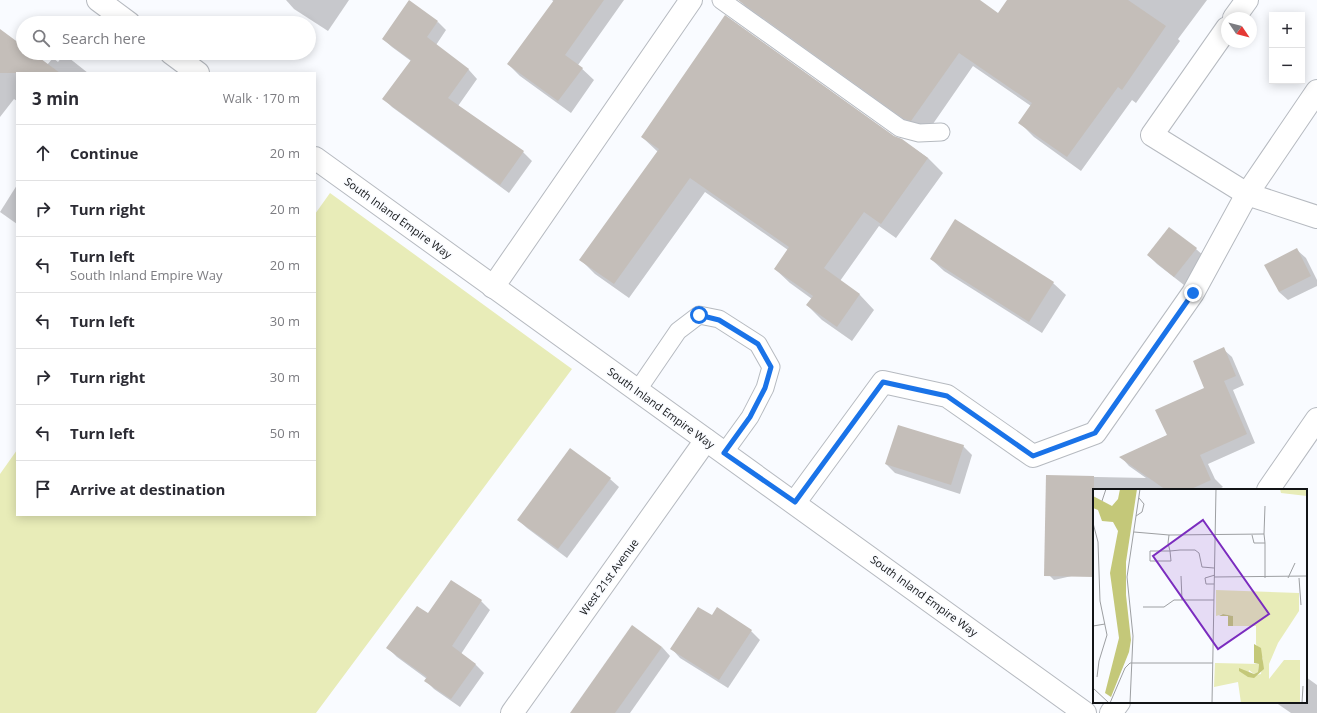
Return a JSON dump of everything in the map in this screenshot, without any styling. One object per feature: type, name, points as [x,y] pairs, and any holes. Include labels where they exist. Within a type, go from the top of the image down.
[{"type":"street","points":[[98,0],[120,16]]},
{"type":"street","points":[[493,287],[691,0]]},
{"type":"street","points":[[1238,12],[1247,0]]},
{"type":"street","points":[[1221,37],[1152,135],[1247,194],[1317,217]]},
{"type":"street","points":[[180,60],[197,72]]},
{"type":"street","points":[[795,502],[883,382],[947,396],[1033,456],[1095,433],[1193,293],[1247,194],[1317,91]]},
{"type":"street","name":"South Inland Empire Way","points":[[316,159],[637,391],[795,502],[1085,713]]},
{"type":"street","points":[[1269,489],[1317,420]]},
{"type":"street","name":"West 21st Avenue","points":[[512,713],[706,440]]},
{"type":"street","points":[[1112,713],[1118,703]]},
{"type":"lane","points":[[721,0],[900,128],[919,133],[941,132]]},
{"type":"lane","points":[[637,391],[678,331],[699,315],[719,320],[758,344],[771,367],[765,388],[750,417],[724,453]]},
{"type":"green space","points":[[330,193],[572,369],[316,713],[0,713],[0,474],[16,451],[16,516],[316,516],[316,213]]},
{"type":"building","points":[[409,0],[438,21],[427,37],[469,69],[448,98],[524,151],[500,185],[382,99],[411,60],[382,39]]},
{"type":"building","points":[[554,0],[604,0],[565,55],[583,68],[558,101],[507,64]]},
{"type":"building","points":[[738,0],[980,0],[998,13],[1007,0],[1128,0],[1166,26],[1122,90],[1118,87],[1067,157],[1018,123],[1032,103],[959,53],[911,121],[904,119]]},
{"type":"building","points":[[725,15],[894,136],[902,139],[928,158],[881,224],[864,212],[824,268],[860,294],[837,327],[806,305],[813,296],[774,269],[789,247],[690,178],[614,284],[579,260],[659,149],[641,137]]},
{"type":"building","points":[[0,29],[16,41],[16,60],[42,60],[59,72],[16,72],[0,73]]},
{"type":"building","points":[[955,219],[1054,282],[1029,322],[930,259]]},
{"type":"building","points":[[1169,227],[1197,248],[1174,277],[1147,255]]},
{"type":"building","points":[[1297,248],[1311,276],[1279,292],[1264,265]]},
{"type":"building","points":[[1224,347],[1236,376],[1224,381],[1247,434],[1200,455],[1211,480],[1191,489],[1165,489],[1119,457],[1167,435],[1155,410],[1204,388],[1193,361]]},
{"type":"building","points":[[898,425],[964,445],[951,485],[885,464]]},
{"type":"building","points":[[570,448],[611,478],[558,549],[517,520]]},
{"type":"building","points":[[1046,475],[1094,476],[1093,577],[1044,576]]},
{"type":"building","points":[[451,580],[482,600],[452,646],[476,664],[451,699],[424,681],[427,677],[386,648],[417,606],[428,613]]},
{"type":"building","points":[[698,607],[712,615],[717,607],[752,630],[719,680],[670,649]]},
{"type":"building","points":[[632,625],[662,647],[615,713],[570,713]]},
{"type":"route","points":[[699,315],[719,320],[758,344],[771,367],[765,388],[750,417],[724,453],[795,502],[883,382],[947,396],[1033,456],[1095,433],[1193,293]]}]
